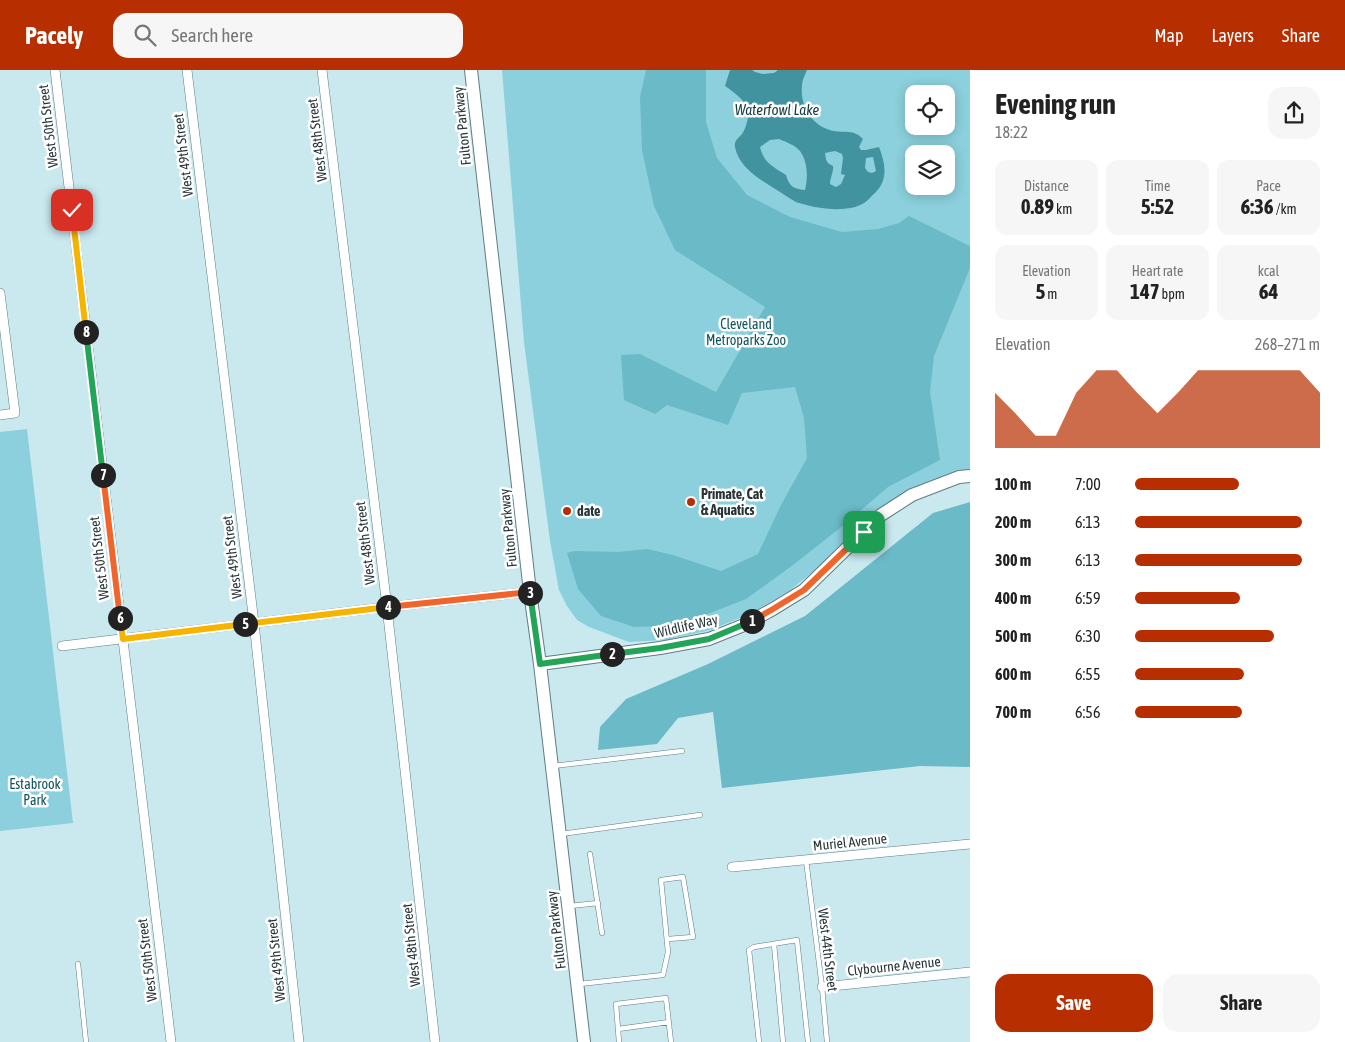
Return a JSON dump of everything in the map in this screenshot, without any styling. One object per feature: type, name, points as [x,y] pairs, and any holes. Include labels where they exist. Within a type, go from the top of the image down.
[{"type":"street","name":"West 50th Street","points":[[55,70],[170,1042]]},
{"type":"street","name":"West 49th Street","points":[[187,70],[254,623],[299,1042]]},
{"type":"street","name":"West 48th Street","points":[[322,70],[387,607],[435,1042]]},
{"type":"street","name":"Fulton Parkway","points":[[471,70],[530,592],[584,1042]]},
{"type":"street","points":[[0,293],[15,413],[0,415]]},
{"type":"street","name":"Wildlife Way","points":[[540,664],[709,639],[744,624],[804,590],[881,515],[912,495],[959,477],[970,476]]},
{"type":"street","points":[[62,646],[530,592]]},
{"type":"street","name":"Muriel Avenue","points":[[732,867],[970,844]]},
{"type":"street","name":"Clybourne Avenue","points":[[822,987],[970,972]]},
{"type":"lane","points":[[552,766],[682,751]]},
{"type":"lane","points":[[560,834],[700,815]]},
{"type":"lane","points":[[590,854],[602,933]]},
{"type":"lane","name":"West 44th Street","points":[[806,860],[827,1042]]},
{"type":"lane","points":[[577,984],[663,975],[668,952],[668,939],[661,880],[683,877],[693,937],[668,939]]},
{"type":"lane","points":[[568,906],[598,903]]},
{"type":"lane","points":[[759,1042],[749,950],[754,947],[797,940],[808,1042]]},
{"type":"lane","points":[[774,944],[783,1042]]},
{"type":"lane","points":[[78,964],[86,1042]]},
{"type":"lane","points":[[619,1042],[616,1004],[666,998],[671,1042]]},
{"type":"lane","points":[[618,1029],[669,1022]]},
{"type":"lane","points":[[579,1042],[584,1042]]},
{"type":"green space","name":"Cleveland Metroparks Zoo","points":[[502,70],[970,70],[970,469],[926,483],[790,590],[754,612],[711,630],[665,640],[629,642],[589,627],[577,620],[559,590],[550,541],[524,342]]},
{"type":"green space","name":"Estabrook Park","points":[[27,429],[73,823],[0,831],[0,432]]},
{"type":"shaded area","points":[[646,70],[706,70],[706,122],[717,158],[747,195],[790,217],[842,232],[878,229],[899,223],[909,216],[970,246],[970,268],[934,356],[930,392],[940,460],[888,487],[840,528],[746,599],[695,619],[666,626],[634,627],[601,616],[578,589],[567,553],[575,551],[619,552],[647,549],[673,555],[721,571],[758,554],[781,505],[807,458],[804,418],[795,387],[742,393],[728,425],[667,405],[655,414],[624,400],[621,355],[640,354],[716,392],[765,307],[675,250],[654,206],[642,150],[640,97]]},
{"type":"shaded area","points":[[970,502],[970,767],[920,766],[722,788],[713,712],[678,718],[657,744],[598,750],[600,727],[626,699],[708,664],[805,616],[933,513]]},
{"type":"water","name":"Waterfowl Lake","points":[[730,70],[752,70],[763,74],[774,73],[778,70],[807,70],[802,81],[804,105],[815,122],[832,131],[850,132],[859,135],[863,139],[859,147],[861,150],[879,147],[883,159],[884,177],[879,188],[867,201],[857,206],[830,209],[796,202],[766,183],[753,174],[737,155],[735,143],[745,128],[749,109],[738,96],[725,86]],"holes":[[[779,139],[796,147],[803,155],[807,170],[805,190],[792,186],[786,175],[769,164],[764,157],[760,147],[770,140]],[[835,151],[842,154],[841,174],[845,175],[841,184],[836,187],[830,184],[833,166],[827,161],[825,153]],[[873,157],[876,171],[868,172],[865,168],[866,158]]]},
{"type":"place","name":"Primate, Cat & Aquatics","points":[[691,502]]},
{"type":"place","name":"date","points":[[567,511]]},
{"type":"route","points":[[72,210],[123,639],[375,608],[530,592],[540,664],[660,648],[709,639],[773,609],[804,590],[864,532]]}]
